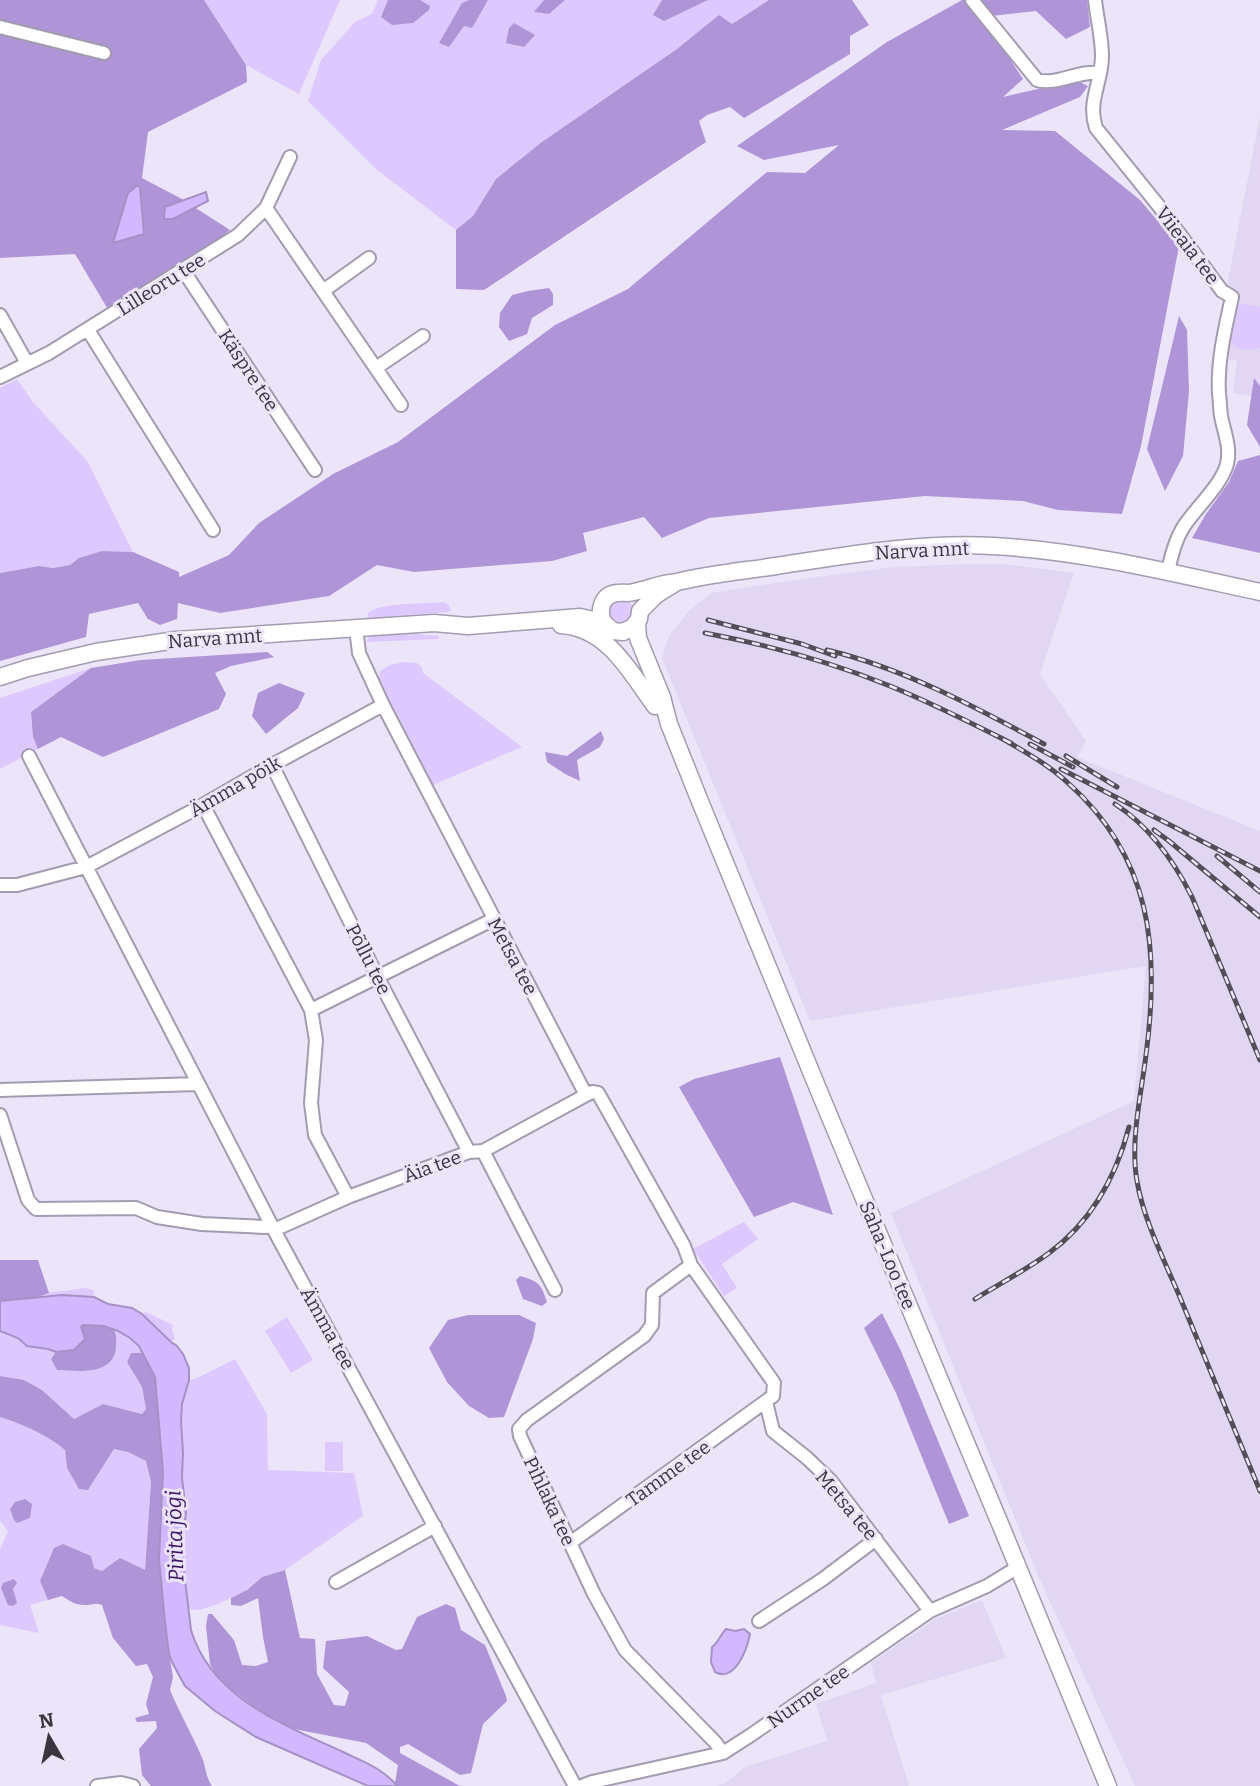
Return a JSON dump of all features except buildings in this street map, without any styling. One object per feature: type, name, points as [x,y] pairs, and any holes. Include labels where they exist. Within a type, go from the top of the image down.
[{"type":"main road","name":"Narva mnt","points":[[0,677],[83,655],[153,643],[434,623],[468,616],[581,608],[603,601],[616,593],[627,594],[662,583],[833,557],[939,546],[991,546],[1049,551],[1116,561],[1260,592]]},
{"type":"main road","name":"Narva mnt","points":[[434,623],[468,626],[580,617],[603,622],[608,628],[618,632],[629,630],[656,595],[677,582]]},
{"type":"main road","points":[[627,594],[636,601],[638,617]]},
{"type":"main road","points":[[603,601],[600,612],[603,622]]},
{"type":"main road","name":"Saha-Loo tee","points":[[638,617],[638,638],[662,697],[669,724],[1108,1786]]},
{"type":"main road","points":[[506,624],[568,625],[595,636],[609,645],[624,662],[655,706]]},
{"type":"main road","name":"Saha-Loo tee","points":[[618,632],[631,648],[655,706],[669,724]]},
{"type":"street","points":[[972,0],[1037,80],[1045,82],[1090,72],[1100,73]]},
{"type":"street","name":"Viieaia tee","points":[[1095,0],[1102,56],[1092,104],[1096,128],[1222,291],[1232,297],[1222,350],[1219,390],[1220,414],[1228,444],[1226,468],[1182,528],[1175,543],[1168,572]]},
{"type":"street","points":[[0,27],[104,53]]},
{"type":"street","name":"Lilleoru tee","points":[[0,377],[50,353],[238,235],[266,208],[290,157]]},
{"type":"street","points":[[266,208],[401,405]]},
{"type":"street","points":[[323,291],[369,258]]},
{"type":"street","name":"Käspre tee","points":[[183,270],[315,470]]},
{"type":"street","points":[[0,315],[27,363]]},
{"type":"street","points":[[88,330],[213,530]]},
{"type":"street","points":[[376,368],[423,336]]},
{"type":"street","name":"Metsa tee","points":[[356,628],[359,653],[383,705],[586,1095],[598,1093],[684,1246],[691,1265],[774,1383],[773,1396],[766,1402],[773,1431],[831,1481],[930,1611]]},
{"type":"street","name":"Ämma põik","points":[[0,885],[17,885],[86,867],[383,705]]},
{"type":"street","name":"Ämma tee","points":[[29,756],[273,1228],[575,1786]]},
{"type":"street","name":"Põllu tee","points":[[272,765],[377,976],[469,1152]]},
{"type":"street","points":[[203,805],[311,1010],[316,1040],[311,1103],[315,1135],[348,1196]]},
{"type":"street","points":[[311,1010],[494,919]]},
{"type":"street","points":[[0,1090],[198,1084]]},
{"type":"street","name":"Äia tee","points":[[0,1115],[28,1200],[36,1209],[136,1208],[156,1217],[202,1224],[273,1228],[348,1196],[469,1152],[483,1151],[586,1095]]},
{"type":"street","points":[[483,1151],[555,1290]]},
{"type":"street","name":"Pihlaka tee","points":[[691,1265],[653,1293],[652,1325],[643,1336],[527,1420],[519,1429],[594,1594],[625,1650],[723,1753]]},
{"type":"street","name":"Tamme tee","points":[[570,1543],[766,1402]]},
{"type":"street","points":[[336,1582],[435,1526]]},
{"type":"street","points":[[759,1621],[823,1579],[876,1539]]},
{"type":"street","name":"Nurme tee","points":[[582,1786],[723,1753],[930,1611],[987,1586],[1018,1567]]},
{"type":"street","points":[[97,1786],[121,1783],[133,1786]]},
{"type":"shaded area","points":[[0,0],[204,0],[246,65],[247,82],[148,132],[142,178],[180,198],[230,230],[180,269],[109,311],[75,254],[0,258]]},
{"type":"shaded area","points":[[204,0],[340,0],[299,94],[246,65]]},
{"type":"shaded area","points":[[378,0],[769,0],[732,24],[719,16],[496,179],[473,216],[456,230],[377,170],[308,101],[321,60],[355,22],[372,14]]},
{"type":"shaded area","points":[[388,0],[420,0],[430,6],[429,10],[413,23],[392,25],[381,17]]},
{"type":"shaded area","points":[[469,0],[488,0],[472,28],[464,26],[449,47],[439,43],[462,3]]},
{"type":"shaded area","points":[[544,0],[565,0],[549,14],[534,12]]},
{"type":"shaded area","points":[[662,0],[708,0],[664,21],[653,15]]},
{"type":"shaded area","points":[[769,0],[852,0],[869,25],[850,36],[850,54],[744,118],[730,107],[707,115],[699,121],[706,142],[484,290],[456,289],[456,230],[473,216],[496,179],[542,142],[677,49],[719,15],[732,24]]},
{"type":"shaded area","points":[[962,0],[1087,0],[1090,27],[1066,39],[1036,11],[982,17],[1023,79],[1003,97],[1076,80],[1088,86],[1080,97],[1002,130],[1055,131],[1140,200],[1179,246],[1141,446],[1122,514],[1058,510],[1023,501],[925,496],[709,518],[662,538],[644,517],[583,533],[587,551],[552,561],[414,572],[377,565],[329,596],[220,613],[178,603],[177,619],[160,625],[148,619],[138,603],[89,614],[86,637],[0,661],[0,573],[39,566],[53,568],[70,565],[79,558],[102,551],[133,552],[179,572],[179,577],[229,555],[259,523],[333,474],[398,442],[555,325],[628,289],[767,172],[805,173],[839,145],[764,160],[737,146],[887,42]]},
{"type":"shaded area","points":[[514,23],[535,35],[524,47],[506,43],[509,28]]},
{"type":"shaded area","points":[[1260,117],[1260,397],[1233,393],[1237,361],[1213,356]]},
{"type":"shaded area","points":[[549,288],[553,294],[553,305],[532,318],[527,334],[509,341],[499,327],[500,313],[512,295]]},
{"type":"shaded area","points":[[1236,305],[1260,307],[1260,348],[1242,349],[1231,343],[1230,331]]},
{"type":"shaded area","points":[[1179,316],[1187,330],[1189,391],[1183,456],[1165,491],[1147,449]]},
{"type":"shaded area","points":[[1254,378],[1260,386],[1260,447],[1247,425]]},
{"type":"shaded area","points":[[17,379],[33,402],[88,462],[133,552],[102,551],[79,558],[70,565],[53,568],[39,566],[0,573],[0,388]]},
{"type":"shaded area","points":[[1260,455],[1260,553],[1192,538],[1229,482],[1238,461]]},
{"type":"shaded area","points":[[1004,564],[1074,573],[1040,674],[1086,741],[1077,757],[1260,831],[1260,1786],[1135,1786],[1040,1580],[891,1213],[1134,1101],[1146,966],[810,1021],[662,658],[669,636],[689,611],[711,593],[894,567]]},
{"type":"shaded area","points":[[625,599],[632,605],[634,615],[625,625],[612,624],[606,609],[611,601]]},
{"type":"shaded area","points":[[445,602],[451,610],[448,612],[369,618],[367,614],[392,605]]},
{"type":"shaded area","points":[[370,635],[439,636],[439,639],[366,642]]},
{"type":"shaded area","points":[[267,652],[274,657],[231,666],[215,673],[226,694],[219,709],[103,757],[61,737],[38,749],[33,737],[31,712],[91,668],[141,660]]},
{"type":"shaded area","points":[[417,663],[422,667],[423,673],[522,747],[433,785],[378,678],[380,671],[390,665]]},
{"type":"shaded area","points":[[91,668],[31,712],[33,737],[38,749],[0,769],[0,698]]},
{"type":"shaded area","points":[[279,683],[305,693],[298,708],[266,734],[252,716],[258,693]]},
{"type":"shaded area","points":[[601,731],[604,739],[600,747],[577,760],[580,781],[547,762],[545,752],[567,756]]},
{"type":"shaded area","points":[[780,1057],[833,1215],[793,1202],[754,1217],[679,1087],[694,1079]]},
{"type":"shaded area","points":[[744,1222],[758,1239],[722,1264],[737,1288],[724,1296],[693,1249]]},
{"type":"shaded area","points":[[0,1260],[38,1260],[49,1293],[32,1298],[0,1301]]},
{"type":"shaded area","points":[[520,1276],[539,1284],[547,1302],[542,1306],[523,1299],[516,1280]]},
{"type":"shaded area","points":[[85,1288],[93,1290],[94,1297],[45,1296],[48,1293]]},
{"type":"shaded area","points":[[146,1312],[173,1325],[175,1339],[171,1342],[142,1314]]},
{"type":"shaded area","points":[[882,1313],[901,1351],[969,1516],[949,1524],[896,1393],[864,1328]]},
{"type":"shaded area","points":[[468,1315],[519,1315],[536,1323],[533,1339],[504,1417],[489,1418],[469,1406],[447,1382],[429,1348],[448,1320]]},
{"type":"shaded area","points":[[287,1317],[313,1360],[291,1373],[265,1331]]},
{"type":"shaded area","points":[[83,1325],[104,1326],[114,1330],[114,1356],[109,1363],[94,1370],[57,1370],[51,1359],[56,1352],[66,1351],[83,1333]]},
{"type":"shaded area","points":[[114,1330],[130,1339],[143,1353],[131,1353],[127,1362],[142,1387],[146,1409],[142,1414],[103,1404],[74,1419],[42,1390],[24,1380],[0,1376],[0,1331],[18,1338],[27,1346],[56,1352],[51,1359],[57,1370],[88,1371],[106,1366],[116,1334]]},
{"type":"shaded area","points":[[131,1353],[143,1353],[155,1377],[159,1409],[163,1472],[159,1559],[173,1677],[170,1690],[203,1760],[212,1786],[151,1786],[142,1775],[139,1749],[157,1728],[156,1721],[137,1722],[135,1718],[149,1714],[146,1704],[153,1677],[147,1664],[136,1666],[113,1638],[102,1605],[78,1604],[62,1596],[48,1600],[40,1581],[54,1548],[63,1544],[91,1556],[94,1568],[102,1571],[120,1558],[145,1570],[151,1482],[146,1461],[128,1452],[114,1449],[88,1490],[79,1489],[67,1468],[65,1450],[34,1430],[0,1417],[0,1376],[24,1380],[42,1390],[74,1419],[103,1404],[142,1414],[146,1409],[142,1387],[127,1362]]},
{"type":"shaded area","points":[[235,1359],[267,1414],[268,1470],[354,1473],[363,1516],[285,1570],[262,1577],[247,1590],[216,1605],[199,1610],[189,1609],[183,1563],[186,1512],[182,1478],[182,1404],[189,1380]]},
{"type":"shaded area","points":[[0,1417],[34,1430],[65,1450],[67,1468],[88,1490],[114,1449],[128,1452],[146,1461],[151,1482],[145,1571],[102,1572],[94,1568],[40,1581],[48,1600],[30,1605],[39,1633],[0,1625],[0,1549],[8,1531],[0,1521]]},
{"type":"shaded area","points":[[325,1442],[343,1442],[343,1471],[325,1471]]},
{"type":"shaded area","points":[[25,1499],[32,1504],[30,1518],[17,1523],[10,1509],[15,1502]]},
{"type":"shaded area","points":[[285,1570],[300,1638],[315,1639],[317,1674],[334,1705],[345,1706],[349,1692],[323,1668],[326,1641],[367,1636],[396,1650],[402,1649],[417,1617],[446,1604],[455,1608],[461,1630],[485,1645],[507,1701],[483,1724],[471,1773],[460,1775],[408,1744],[400,1747],[400,1753],[460,1786],[397,1786],[395,1783],[398,1765],[366,1743],[294,1729],[271,1719],[217,1677],[210,1664],[206,1626],[208,1614],[212,1614],[234,1640],[242,1665],[256,1666],[268,1662],[258,1598],[241,1606],[231,1605],[231,1598],[247,1590],[262,1577]]},
{"type":"shaded area","points":[[14,1579],[17,1583],[13,1589],[17,1603],[13,1606],[8,1605],[1,1588],[3,1583]]},
{"type":"shaded area","points":[[982,1600],[1006,1658],[881,1695],[909,1786],[717,1786],[724,1784],[745,1767],[827,1741],[816,1704],[876,1683],[871,1663],[935,1619]]},
{"type":"water","points":[[138,185],[144,234],[113,243],[128,193]]},
{"type":"water","points":[[206,192],[208,201],[173,219],[164,219],[165,207]]},
{"type":"water","name":"Pirita jõgi","points":[[62,1295],[94,1297],[108,1304],[132,1308],[176,1345],[189,1368],[181,1421],[182,1478],[186,1512],[183,1563],[191,1630],[201,1654],[215,1674],[253,1706],[372,1766],[397,1786],[368,1786],[256,1737],[215,1711],[185,1686],[169,1654],[165,1622],[159,1559],[163,1472],[155,1377],[139,1346],[118,1331],[104,1326],[83,1325],[81,1327],[85,1339],[74,1350],[56,1352],[27,1346],[18,1338],[0,1331],[0,1301]]},
{"type":"water","points":[[726,1629],[744,1629],[750,1634],[739,1663],[728,1673],[722,1674],[715,1672],[711,1662],[712,1647]]},
{"type":"railway","points":[[708,620],[802,644],[835,656]]},
{"type":"railway","points":[[705,633],[799,655],[868,677],[921,699],[1011,743]]},
{"type":"railway","points":[[827,650],[911,678],[1044,744]]},
{"type":"railway","points":[[1003,739],[1053,770],[1096,812],[1118,842],[1133,874],[1144,907],[1152,978],[1146,1055],[1135,1135],[1137,1181],[1155,1239],[1260,1491]]},
{"type":"railway","points":[[1030,744],[1073,767]]},
{"type":"railway","points":[[1066,756],[1117,787]]},
{"type":"railway","points":[[1061,769],[1260,871]]},
{"type":"railway","points":[[1115,804],[1150,834],[1185,884],[1260,1060]]},
{"type":"railway","points":[[1154,830],[1260,917]]},
{"type":"railway","points":[[1217,856],[1260,892]]},
{"type":"railway","points":[[975,1299],[1040,1259],[1077,1227],[1109,1181],[1129,1127]]}]
